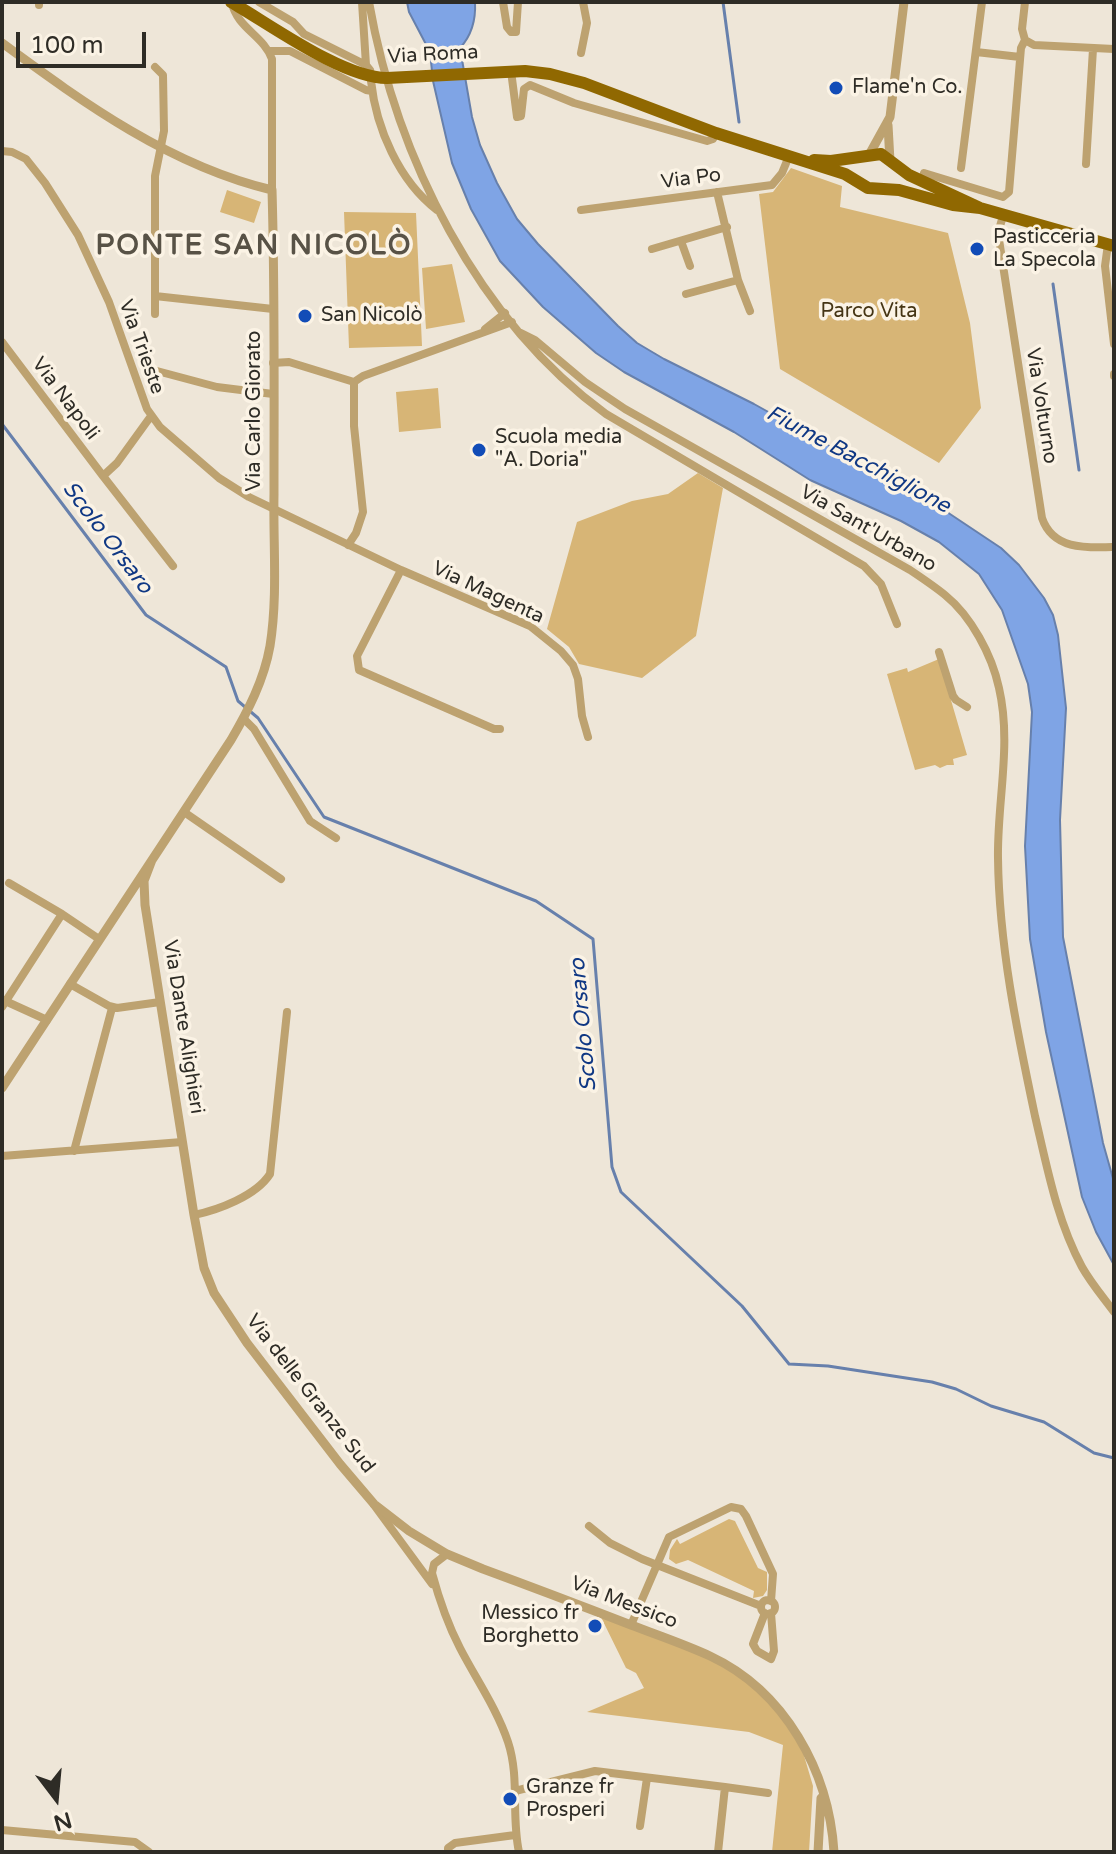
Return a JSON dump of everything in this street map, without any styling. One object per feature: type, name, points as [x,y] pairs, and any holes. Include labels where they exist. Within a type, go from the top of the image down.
[{"type":"main road","name":"Via Roma","points":[[237,4],[347,68],[365,75],[391,78],[511,71],[564,77],[792,158]]},
{"type":"main road","points":[[792,158],[831,161],[881,154],[922,182],[980,208],[1111,245]]},
{"type":"main road","points":[[864,186],[858,171],[867,156]]},
{"type":"main road","points":[[792,158],[845,174],[873,189],[899,190],[953,205],[980,208]]},
{"type":"main road","points":[[882,188],[892,179],[891,163]]},
{"type":"street","name":"Via Roma","points":[[259,2],[293,22],[304,34],[368,68],[362,2]]},
{"type":"street","name":"Via Sant'Urbano","points":[[369,2],[411,155],[473,268],[512,322],[554,372],[606,414],[864,566],[881,584],[897,624]]},
{"type":"street","points":[[503,2],[509,32],[517,30],[518,2]]},
{"type":"street","points":[[581,53],[587,23],[583,2]]},
{"type":"street","points":[[867,156],[888,122],[894,98],[904,2]]},
{"type":"street","points":[[961,168],[982,2]]},
{"type":"street","points":[[924,173],[1003,197],[1009,192],[1020,57],[1025,40],[1022,29],[1025,2]]},
{"type":"street","points":[[237,4],[239,20],[269,51]]},
{"type":"street","points":[[1025,40],[1034,45],[1114,49]]},
{"type":"street","points":[[2,57],[4,45],[162,150],[221,176],[272,190]]},
{"type":"street","points":[[1086,164],[1093,49]]},
{"type":"street","name":"Via Roma","points":[[269,51],[290,51],[366,90],[372,86]]},
{"type":"street","name":"Via Carlo Giorato","points":[[2,1088],[244,717],[262,677],[270,646],[274,606],[274,503],[273,67],[269,51]]},
{"type":"street","points":[[976,52],[1020,57]]},
{"type":"street","points":[[155,67],[163,75],[162,150],[156,161],[155,176],[155,314]]},
{"type":"street","points":[[511,71],[517,117],[521,116],[526,87],[538,87],[549,94],[707,141],[713,139],[716,133]]},
{"type":"street","name":"Via Sant'Urbano","points":[[372,86],[384,134],[394,156],[421,197],[441,213]]},
{"type":"street","points":[[888,122],[891,163]]},
{"type":"street","name":"Via Trieste","points":[[2,151],[26,159],[78,235],[109,302],[151,416],[205,467],[249,497],[274,503]]},
{"type":"street","name":"Via Po","points":[[581,210],[772,185],[792,158]]},
{"type":"street","points":[[717,192],[738,280],[750,311]]},
{"type":"street","name":"Via Volturno","points":[[1003,216],[998,233],[1044,526],[1063,544],[1114,547]]},
{"type":"street","points":[[652,249],[727,227]]},
{"type":"street","points":[[681,241],[690,266]]},
{"type":"street","points":[[1111,245],[1105,266],[1114,344]]},
{"type":"street","points":[[686,294],[738,280]]},
{"type":"street","points":[[155,296],[273,309]]},
{"type":"street","points":[[481,332],[505,313]]},
{"type":"street","points":[[354,382],[363,376],[512,322]]},
{"type":"street","name":"Via Sant'Urbano","points":[[521,333],[625,409],[910,570],[947,596],[968,621],[985,649],[993,668],[1003,712],[1005,736],[998,839],[1002,925],[1021,1051],[1057,1207],[1082,1266],[1114,1312]]},
{"type":"street","name":"Via Napoli","points":[[2,342],[173,566]]},
{"type":"street","points":[[273,363],[289,362],[354,382]]},
{"type":"street","points":[[157,371],[217,387],[273,394]]},
{"type":"street","points":[[348,545],[363,512],[355,445],[354,382]]},
{"type":"street","name":"Via Napoli","points":[[103,476],[117,463],[151,416]]},
{"type":"street","name":"Via Magenta","points":[[274,503],[348,545],[530,626],[561,651],[577,671],[582,716],[588,737]]},
{"type":"street","name":"Via Magenta","points":[[401,570],[357,656],[359,670],[500,729]]},
{"type":"street","points":[[939,652],[953,696],[967,707]]},
{"type":"street","points":[[244,717],[310,821],[336,838]]},
{"type":"street","points":[[184,812],[281,879]]},
{"type":"street","name":"Via Dante Alighieri","points":[[152,860],[144,887],[145,905],[191,1201]]},
{"type":"street","points":[[9,883],[99,939]]},
{"type":"street","name":"Via Carlo Giorato","points":[[123,902],[144,887]]},
{"type":"street","points":[[123,902],[136,899],[145,905]]},
{"type":"street","points":[[47,1020],[3,1003],[62,914]]},
{"type":"street","points":[[70,984],[112,1008],[160,1002]]},
{"type":"street","points":[[74,1151],[112,1008]]},
{"type":"street","points":[[194,1215],[210,1211],[258,1188],[270,1174],[287,1012]]},
{"type":"street","points":[[2,1156],[182,1142]]},
{"type":"street","name":"Via delle Granze Sud","points":[[191,1201],[204,1268],[214,1293],[247,1343],[374,1504],[437,1591],[459,1645],[509,1743],[515,1791],[515,1835],[519,1852]]},
{"type":"street","name":"Via Messico","points":[[374,1504],[409,1531],[447,1554],[711,1656],[760,1690],[779,1708],[795,1732],[821,1783],[834,1852]]},
{"type":"street","points":[[631,1625],[669,1537],[737,1506],[746,1516],[773,1574],[771,1601],[775,1607],[766,1611],[753,1644],[757,1651],[771,1659],[774,1651],[766,1611]]},
{"type":"street","points":[[589,1526],[610,1543],[766,1611]]},
{"type":"street","points":[[437,1591],[432,1573],[434,1564],[447,1554]]},
{"type":"street","points":[[515,1791],[595,1771],[768,1793]]},
{"type":"street","points":[[640,1826],[647,1778]]},
{"type":"street","name":"Via Messico","points":[[818,1852],[821,1783]]},
{"type":"street","points":[[718,1852],[725,1787]]},
{"type":"street","points":[[2,1830],[135,1842],[149,1852]]},
{"type":"street","points":[[448,1852],[448,1848],[455,1843],[515,1835]]},
{"type":"green space","name":"Parco Vita","points":[[791,168],[842,186],[840,207],[948,233],[970,323],[981,408],[939,463],[780,369],[759,194],[773,192]]},
{"type":"green space","points":[[227,190],[261,202],[254,223],[220,212]]},
{"type":"green space","points":[[344,212],[416,213],[422,346],[349,348]]},
{"type":"green space","points":[[452,264],[465,322],[426,329],[422,268]]},
{"type":"green space","points":[[438,388],[441,428],[399,432],[396,392]]},
{"type":"green space","points":[[698,473],[723,488],[696,636],[642,678],[579,664],[569,647],[547,629],[577,522],[632,501],[668,494]]},
{"type":"green space","points":[[939,659],[967,755],[953,759],[954,765],[940,768],[935,765],[915,770],[887,674],[907,668],[908,672]]},
{"type":"green space","points":[[729,1519],[735,1521],[758,1568],[767,1572],[767,1590],[763,1596],[753,1598],[754,1591],[688,1560],[676,1564],[669,1559],[670,1550],[677,1539],[680,1544]]},
{"type":"green space","points":[[597,1609],[712,1655],[763,1689],[797,1732],[813,1786],[809,1852],[772,1852],[783,1745],[749,1732],[587,1712],[644,1688],[636,1673],[626,1668]]},
{"type":"water","points":[[407,2],[475,2],[472,27],[460,48],[480,145],[517,219],[618,326],[637,343],[664,359],[754,404],[941,508],[1001,548],[1019,565],[1044,598],[1053,615],[1058,635],[1066,708],[1060,820],[1063,937],[1103,1143],[1114,1182],[1114,1265],[1082,1197],[1046,1032],[1030,939],[1025,846],[1032,712],[1028,684],[1002,610],[979,574],[939,542],[901,521],[810,480],[734,432],[624,372],[596,353],[543,307],[500,261],[471,209],[452,163],[433,81],[430,52]]},
{"type":"waterway","points":[[723,2],[739,122]]},
{"type":"waterway","points":[[1053,284],[1079,470]]},
{"type":"waterway","name":"Scolo Orsaro","points":[[2,424],[146,615],[226,667],[238,701],[258,718],[324,817],[536,901],[593,939],[612,1167],[621,1192],[742,1306],[789,1364],[828,1366],[932,1382],[956,1389],[991,1406],[1044,1422],[1094,1453],[1114,1458]]},
{"type":"place","name":"Flame'n Co.","points":[[836,88]]},
{"type":"place","name":"Pasticceria La Specola","points":[[977,249]]},
{"type":"place","name":"San Nicolò","points":[[305,316]]},
{"type":"place","name":"Scuola media \"A. Doria\"","points":[[479,450]]},
{"type":"place","name":"Messico fr Borghetto","points":[[595,1626]]},
{"type":"place","name":"Granze fr Prosperi","points":[[510,1799]]},
{"type":"district","name":"PONTE SAN NICOLÒ","points":[[254,247]]},
{"type":"water label","name":"Fiume Bacchiglione","points":[[858,460]]}]
